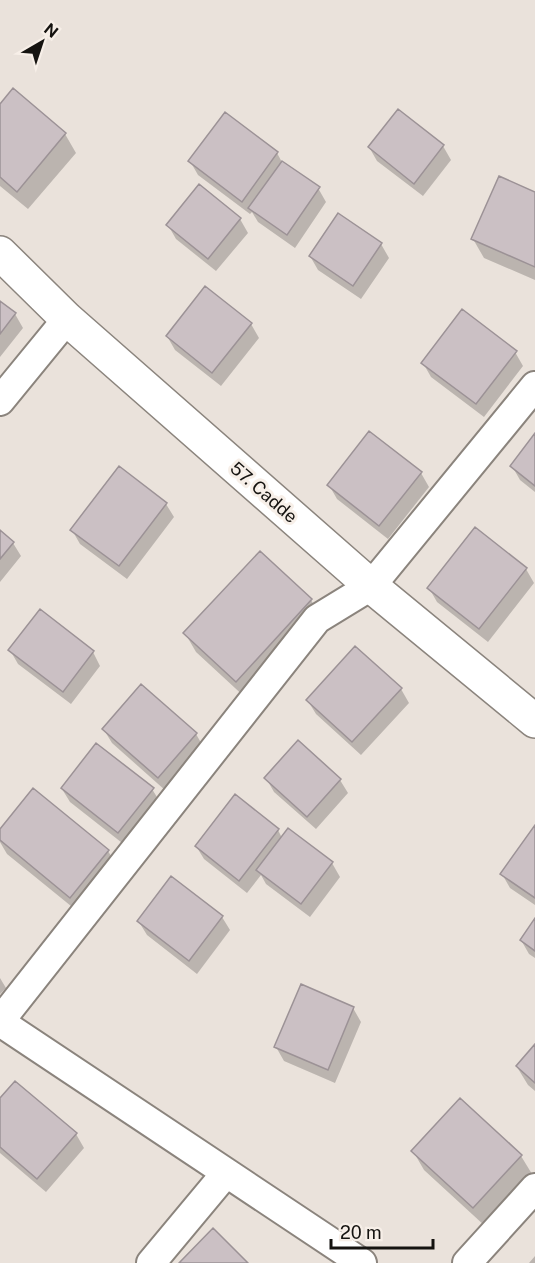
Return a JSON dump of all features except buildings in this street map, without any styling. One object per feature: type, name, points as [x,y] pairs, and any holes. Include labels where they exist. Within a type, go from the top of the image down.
[{"type":"street","name":"57. Cadde","points":[[0,253],[67,319],[371,586],[535,721]]},
{"type":"street","points":[[0,400],[67,319]]},
{"type":"street","points":[[362,1263],[0,1022],[317,619],[371,586],[535,386]]},
{"type":"street","points":[[151,1263],[226,1173]]},
{"type":"street","points":[[467,1263],[535,1188]]}]
